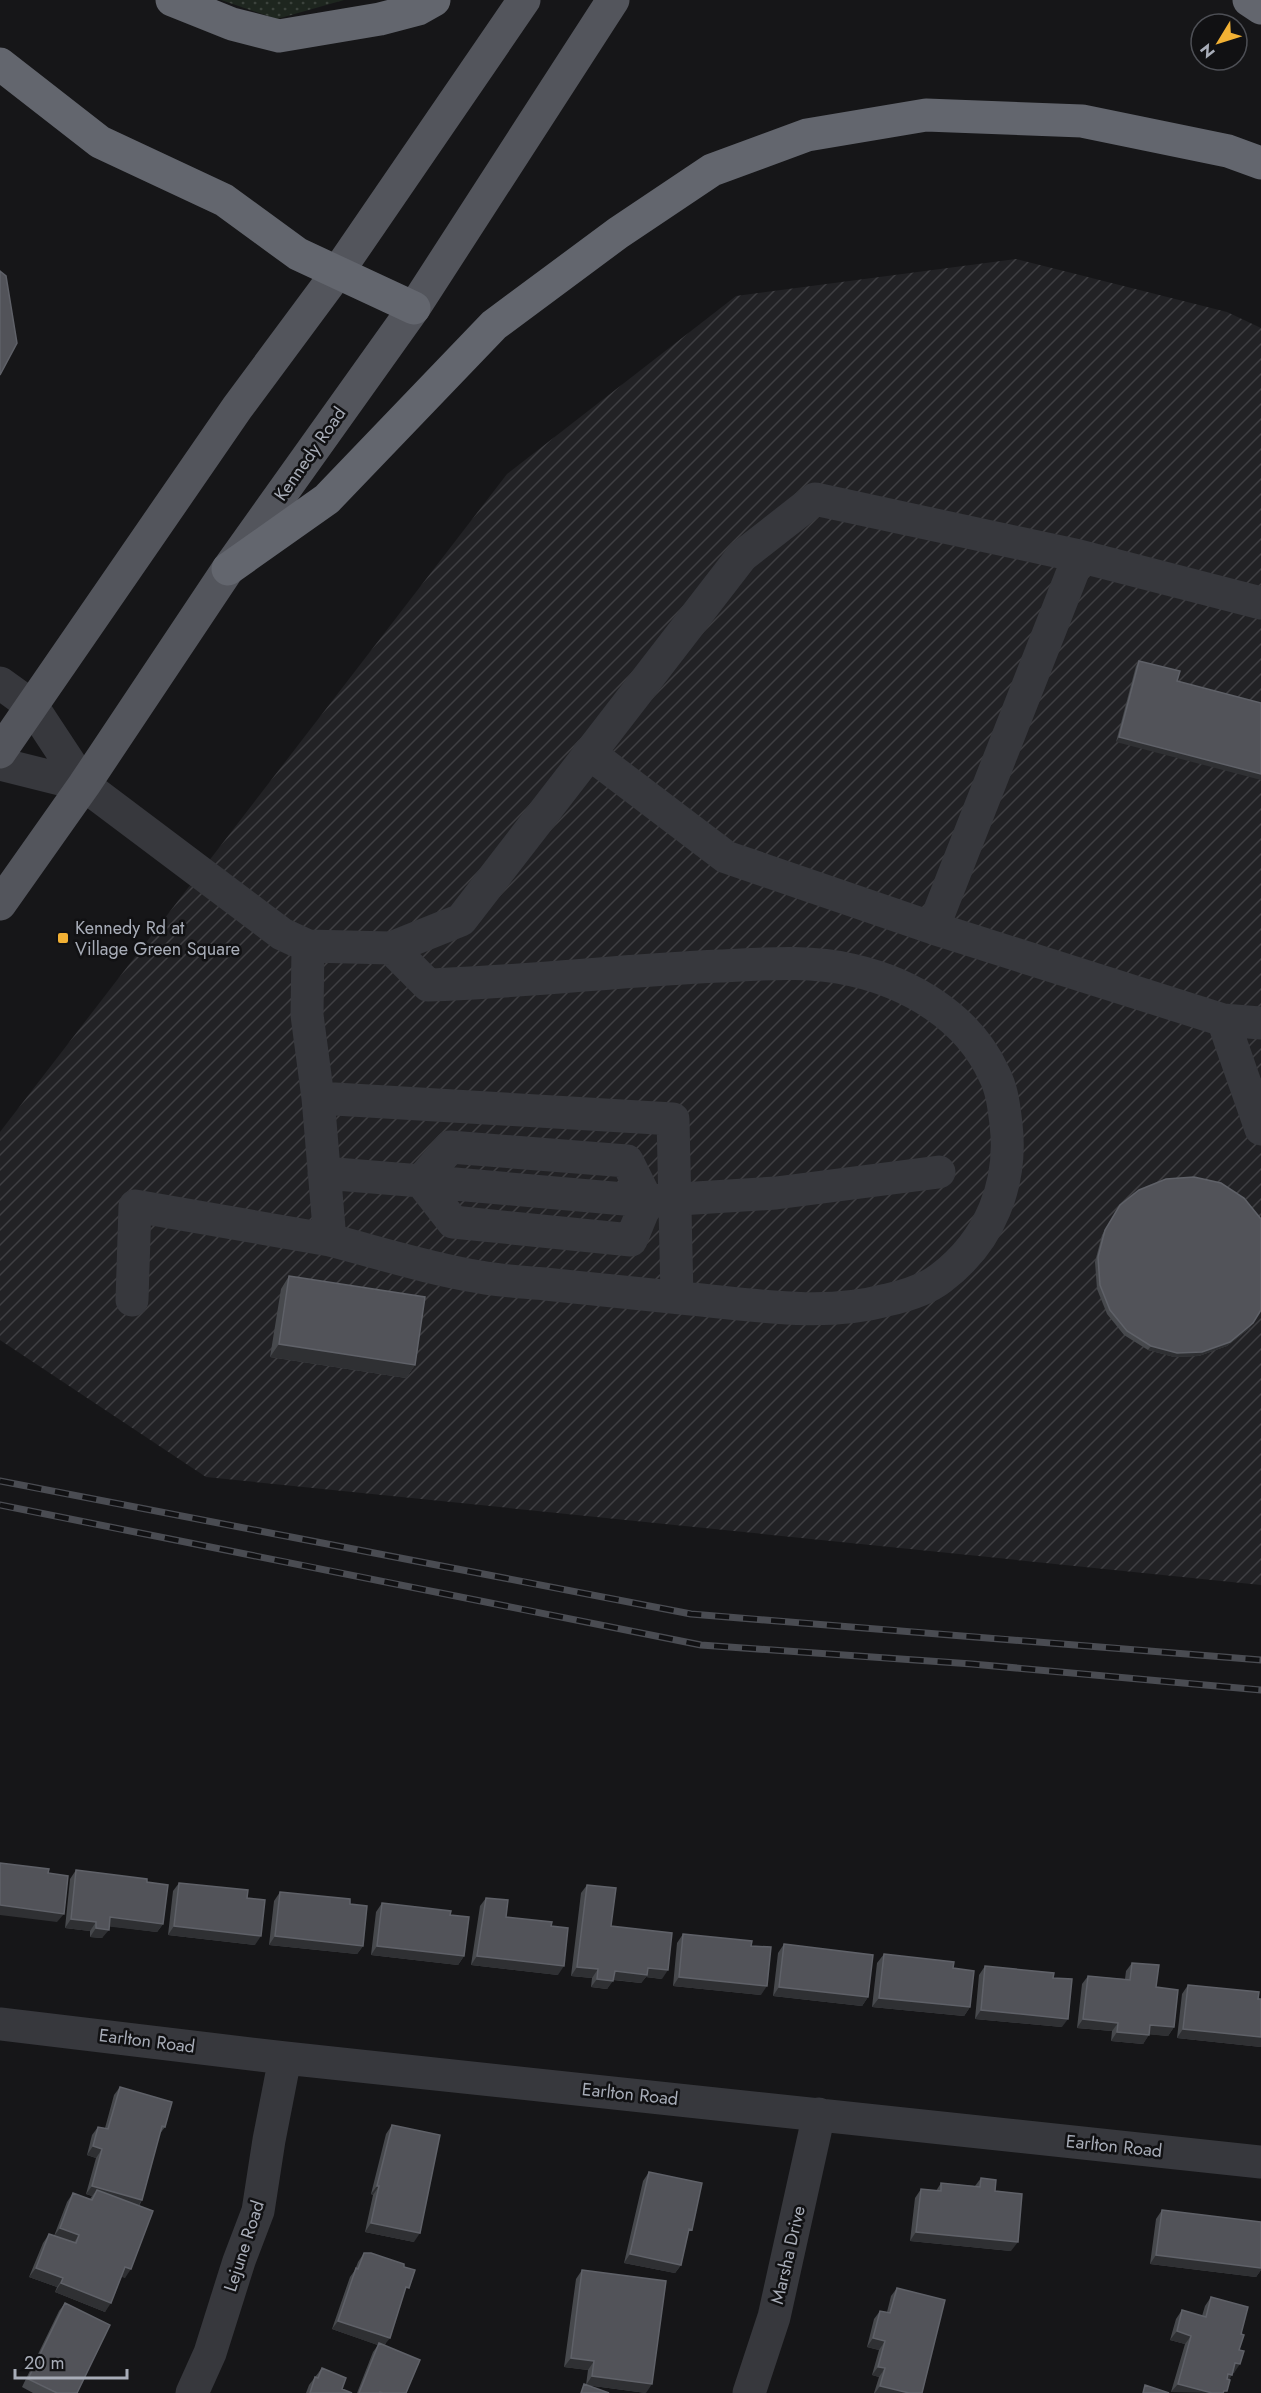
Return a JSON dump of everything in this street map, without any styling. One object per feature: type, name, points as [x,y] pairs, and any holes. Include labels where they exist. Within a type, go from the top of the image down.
[{"type":"highway","points":[[172,0],[232,24],[279,36],[380,19],[418,9],[434,0]]},
{"type":"highway","points":[[1249,0],[1261,8]]},
{"type":"highway","points":[[0,64],[100,142],[224,200],[298,254],[414,308]]},
{"type":"highway","points":[[228,569],[327,499],[494,325],[618,233],[712,170],[807,135],[926,115],[1083,121],[1228,151],[1261,163]]},
{"type":"main road","points":[[0,752],[237,408],[337,273],[524,0]]},
{"type":"main road","name":"Kennedy Road","points":[[0,904],[84,785],[228,569],[414,308],[613,0]]},
{"type":"street","points":[[0,683],[32,706],[84,785],[282,934],[308,946],[391,948],[461,920],[742,556],[815,499],[1079,556],[1261,603]]},
{"type":"street","points":[[933,928],[1079,556]]},
{"type":"street","points":[[589,753],[726,858],[933,928],[1223,1020],[1261,1023]]},
{"type":"street","points":[[0,764],[84,785]]},
{"type":"street","points":[[308,946],[307,1015],[318,1098],[330,1240]]},
{"type":"street","points":[[132,1300],[135,1206],[330,1240],[480,1277],[788,1309],[850,1306],[893,1299],[912,1293],[939,1280],[976,1243],[990,1220],[1006,1174],[1008,1152],[1003,1100],[994,1074],[963,1031],[922,995],[900,984],[848,969],[798,963],[428,985],[391,948]]},
{"type":"street","points":[[1223,1020],[1261,1129]]},
{"type":"street","points":[[318,1098],[674,1119],[661,1200],[677,1297]]},
{"type":"street","points":[[421,1181],[450,1147],[627,1161],[661,1200]]},
{"type":"street","points":[[661,1200],[776,1194],[939,1172]]},
{"type":"street","points":[[324,1173],[421,1181],[453,1222],[631,1240],[661,1200]]},
{"type":"street","name":"Earlton Road","points":[[0,2024],[285,2058],[1261,2162]]},
{"type":"street","name":"Lejune Road","points":[[192,2393],[210,2353],[239,2260],[258,2211],[285,2058]]},
{"type":"street","name":"Marsha Drive","points":[[749,2393],[774,2317],[819,2114]]},
{"type":"shaded area","points":[[221,0],[344,0],[277,19]]},
{"type":"shaded area","points":[[1016,259],[1227,312],[1261,328],[1261,1585],[206,1477],[0,1340],[0,1132],[507,474],[736,296]]},
{"type":"building","points":[[0,271],[6,276],[17,343],[0,375]]},
{"type":"building","points":[[1139,661],[1180,671],[1177,681],[1261,703],[1261,774],[1119,737]]},
{"type":"building","points":[[1194,1177],[1221,1183],[1244,1198],[1261,1219],[1261,1310],[1253,1323],[1230,1342],[1202,1352],[1177,1353],[1151,1346],[1127,1331],[1110,1310],[1100,1285],[1098,1257],[1105,1230],[1120,1205],[1139,1190],[1166,1179]]},
{"type":"building","points":[[289,1276],[425,1297],[415,1365],[279,1344]]},
{"type":"building","points":[[0,1863],[49,1869],[48,1873],[68,1876],[64,1914],[0,1905]]},
{"type":"building","points":[[76,1870],[147,1879],[147,1882],[168,1885],[163,1924],[110,1917],[109,1930],[96,1928],[96,1922],[71,1919]]},
{"type":"building","points":[[179,1883],[248,1890],[247,1898],[265,1900],[261,1936],[174,1926]]},
{"type":"building","points":[[587,1885],[616,1888],[611,1926],[672,1933],[668,1970],[648,1968],[647,1975],[615,1971],[613,1981],[597,1979],[598,1969],[577,1967]]},
{"type":"building","points":[[280,1892],[350,1899],[350,1904],[367,1906],[363,1946],[275,1936]]},
{"type":"building","points":[[486,1898],[508,1900],[506,1917],[552,1922],[551,1926],[568,1928],[564,1966],[477,1956]]},
{"type":"building","points":[[382,1903],[451,1911],[450,1915],[469,1917],[464,1956],[377,1946]]},
{"type":"building","points":[[683,1934],[752,1941],[751,1946],[771,1947],[767,1986],[679,1977]]},
{"type":"building","points":[[784,1944],[873,1955],[868,1997],[779,1987]]},
{"type":"building","points":[[884,1954],[954,1962],[953,1968],[974,1971],[970,2007],[879,1998]]},
{"type":"building","points":[[1132,1963],[1159,1965],[1156,1987],[1178,1990],[1174,2027],[1150,2025],[1149,2035],[1117,2032],[1118,2023],[1083,2019],[1088,1976],[1130,1980]]},
{"type":"building","points":[[985,1966],[1054,1973],[1053,1978],[1072,1979],[1068,2019],[981,2010]]},
{"type":"building","points":[[1188,1985],[1259,1992],[1261,2037],[1183,2029]]},
{"type":"building","points":[[120,2087],[172,2102],[165,2127],[162,2126],[142,2200],[92,2186],[102,2149],[93,2146],[98,2127],[108,2129]]},
{"type":"building","points":[[392,2125],[440,2135],[420,2233],[371,2223],[379,2186],[377,2186]]},
{"type":"building","points":[[649,2172],[702,2183],[692,2230],[689,2229],[681,2265],[630,2254]]},
{"type":"building","points":[[981,2178],[996,2180],[995,2191],[1022,2194],[1018,2242],[916,2232],[921,2189],[941,2191],[941,2183],[980,2187]]},
{"type":"building","points":[[97,2190],[153,2211],[131,2269],[125,2267],[111,2303],[61,2283],[63,2278],[36,2268],[49,2234],[76,2243],[79,2235],[60,2228],[73,2193],[92,2200]]},
{"type":"building","points":[[1162,2210],[1261,2222],[1261,2268],[1156,2255]]},
{"type":"building","points":[[364,2253],[371,2253],[404,2264],[404,2267],[415,2270],[409,2288],[406,2287],[390,2338],[338,2321],[356,2268],[358,2269]]},
{"type":"building","points":[[582,2270],[666,2281],[652,2384],[592,2376],[594,2361],[571,2358]]},
{"type":"building","points":[[897,2288],[945,2300],[922,2393],[909,2393],[880,2386],[885,2368],[878,2367],[885,2341],[873,2338],[880,2311],[890,2313]]},
{"type":"building","points":[[1211,2297],[1248,2307],[1241,2334],[1244,2335],[1239,2350],[1244,2351],[1240,2364],[1235,2363],[1232,2375],[1228,2374],[1227,2379],[1230,2380],[1227,2391],[1223,2393],[1212,2393],[1178,2384],[1191,2336],[1177,2331],[1182,2310],[1206,2317]]},
{"type":"building","points":[[65,2303],[110,2325],[77,2393],[57,2393],[28,2379]]},
{"type":"building","points":[[379,2343],[420,2360],[406,2393],[359,2393]]},
{"type":"building","points":[[322,2368],[346,2378],[342,2389],[352,2393],[310,2393],[315,2377],[318,2378]]},
{"type":"building","points":[[584,2384],[609,2393],[581,2393]]},
{"type":"building","points":[[1145,2385],[1169,2393],[1143,2393]]},
{"type":"railway","points":[[0,1481],[691,1614],[1261,1660]]},
{"type":"railway","points":[[0,1505],[701,1645],[972,1664],[1261,1690]]},
{"type":"place","name":"Kennedy Rd at Village Green Square","points":[[63,938]]}]
